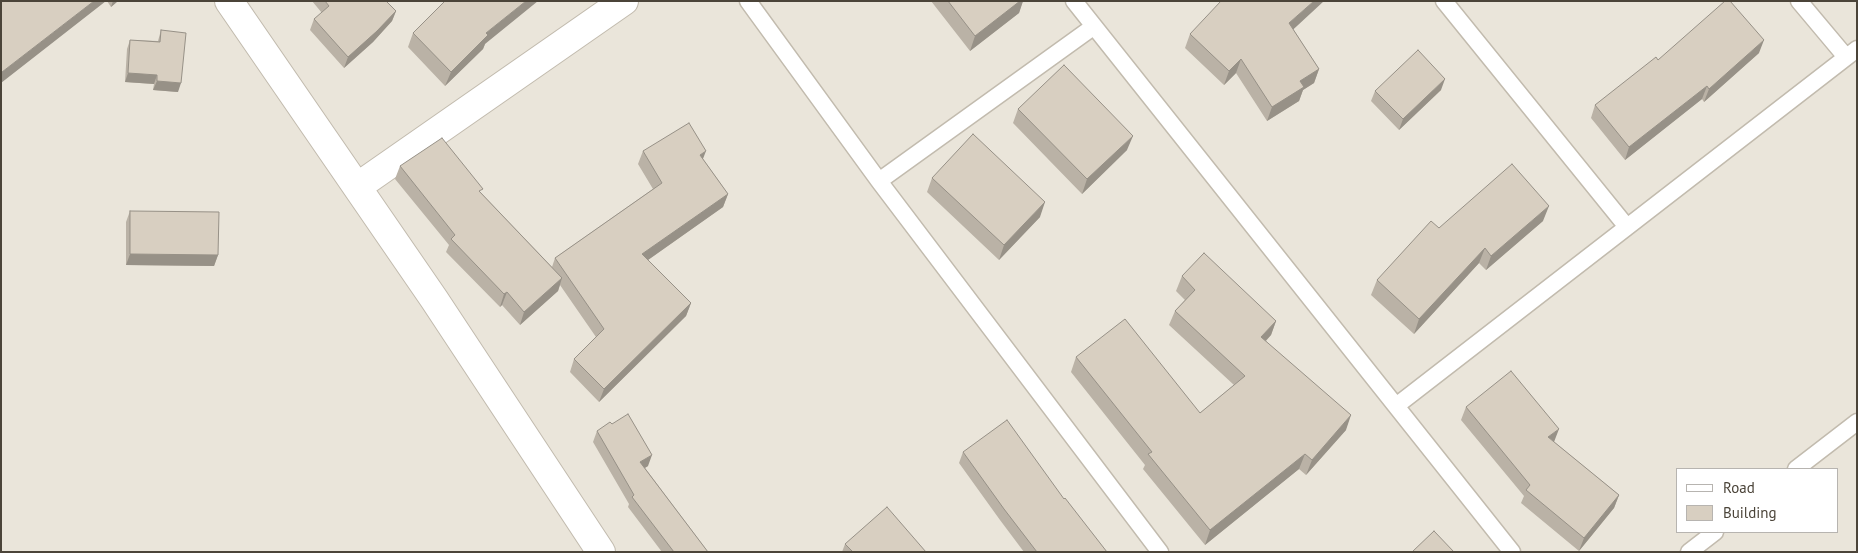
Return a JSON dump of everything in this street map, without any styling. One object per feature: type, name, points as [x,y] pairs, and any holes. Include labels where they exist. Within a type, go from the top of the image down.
[{"type":"street","points":[[229,1],[434,299],[601,552]]},
{"type":"street","points":[[357,187],[624,1]]},
{"type":"lane","points":[[748,1],[879,181],[1160,552]]},
{"type":"lane","points":[[1074,1],[1512,552]]},
{"type":"lane","points":[[1444,1],[1627,227]]},
{"type":"lane","points":[[1396,406],[1852,53],[1799,1]]},
{"type":"lane","points":[[879,181],[1093,27]]},
{"type":"lane","points":[[1797,468],[1857,422]]},
{"type":"lane","points":[[1689,552],[1714,533]]},
{"type":"shaded area","points":[[1,1],[1857,1],[1857,552],[1,552]]},
{"type":"building","points":[[1,1],[94,1],[2,72]]},
{"type":"building","points":[[325,1],[386,1],[396,11],[348,57],[314,19],[329,6]]},
{"type":"building","points":[[445,1],[526,1],[486,33],[488,35],[451,72],[413,33]]},
{"type":"building","points":[[948,1],[1020,1],[975,36]]},
{"type":"building","points":[[1221,1],[1314,1],[1289,23],[1319,69],[1300,81],[1304,87],[1272,107],[1241,59],[1229,71],[1190,34]]},
{"type":"building","points":[[1725,1],[1730,1],[1764,40],[1709,89],[1707,86],[1629,147],[1595,105],[1656,57],[1658,60]]},
{"type":"building","points":[[161,30],[186,33],[181,83],[157,81],[157,75],[128,73],[130,40],[160,42]]},
{"type":"building","points":[[1418,50],[1445,79],[1403,119],[1375,91]]},
{"type":"building","points":[[1064,65],[1133,136],[1087,179],[1018,109]]},
{"type":"building","points":[[689,123],[706,151],[700,155],[728,194],[642,254],[691,303],[604,389],[574,359],[604,329],[555,258],[662,183],[643,151]]},
{"type":"building","points":[[973,134],[1045,202],[1004,245],[932,178]]},
{"type":"building","points":[[442,138],[483,189],[479,191],[562,278],[524,312],[507,292],[504,294],[451,239],[455,235],[400,166]]},
{"type":"building","points":[[1512,164],[1549,206],[1491,256],[1485,248],[1419,319],[1377,280],[1431,221],[1439,228]]},
{"type":"building","points":[[130,211],[219,212],[218,255],[130,254]]},
{"type":"building","points":[[1204,253],[1276,321],[1261,337],[1351,415],[1312,460],[1305,454],[1210,530],[1148,454],[1152,452],[1076,357],[1125,319],[1200,413],[1245,376],[1175,311],[1195,290],[1182,276]]},
{"type":"building","points":[[1511,371],[1559,429],[1548,437],[1619,495],[1584,538],[1526,490],[1530,485],[1466,407]]},
{"type":"building","points":[[628,414],[652,455],[640,462],[708,552],[674,552],[632,497],[634,495],[597,431],[610,422],[612,424]]},
{"type":"building","points":[[1007,420],[1064,499],[1107,552],[1037,552],[1004,509],[963,452]]},
{"type":"building","points":[[887,507],[926,552],[853,552],[845,544]]},
{"type":"building","points":[[1434,531],[1454,552],[1412,552]]}]
